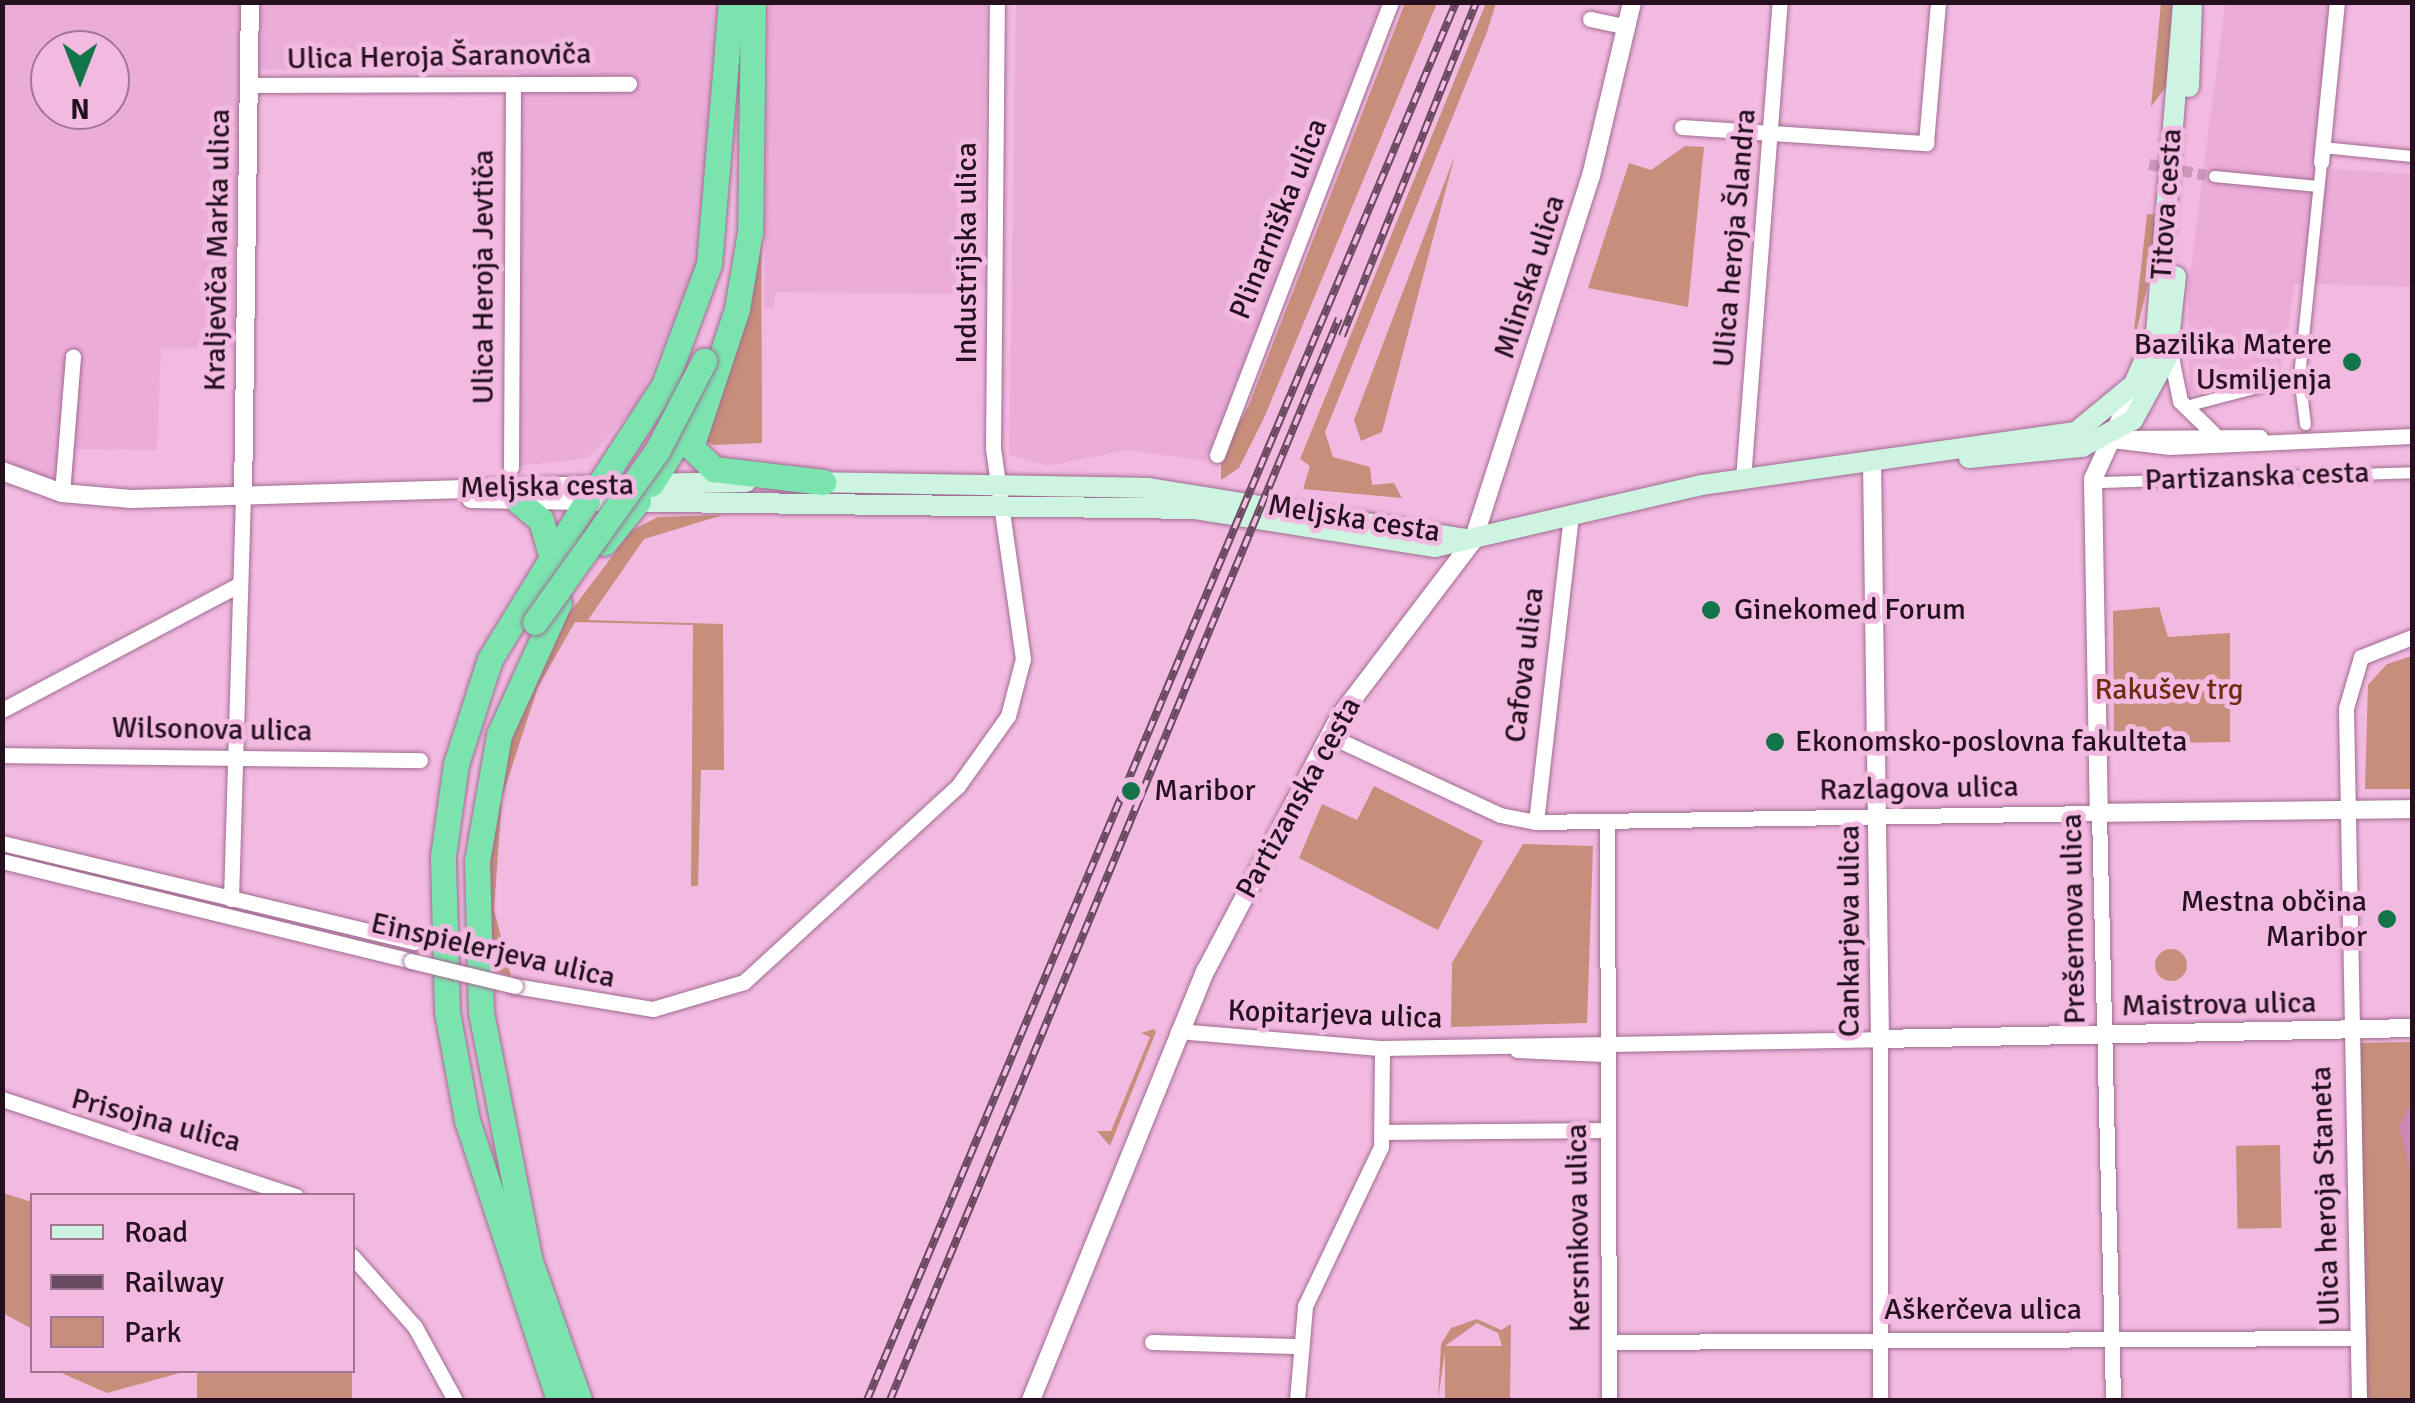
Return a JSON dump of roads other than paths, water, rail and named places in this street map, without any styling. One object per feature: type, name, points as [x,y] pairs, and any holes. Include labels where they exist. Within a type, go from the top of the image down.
[{"type":"highway","points":[[699,361],[729,231],[733,2]]},
{"type":"highway","points":[[559,1400],[490,1207],[456,1066],[443,856],[476,694],[550,552],[664,386],[709,264],[733,2]]},
{"type":"highway","points":[[526,1307],[468,1065],[453,908],[476,733],[531,621],[657,451],[699,361],[737,232],[752,2]]},
{"type":"highway","points":[[752,2],[750,232],[737,309],[691,440],[703,465],[823,482]]},
{"type":"highway","points":[[530,1262],[481,1013],[479,829],[499,735],[538,641],[644,492],[706,394]]},
{"type":"highway","points":[[518,500],[541,520],[550,552]]},
{"type":"highway","points":[[531,621],[477,767],[463,908],[478,1063],[530,1262],[579,1400]]},
{"type":"main road","points":[[2179,2],[2186,30]]},
{"type":"main road","points":[[2186,30],[2192,2]]},
{"type":"main road","points":[[2186,30],[2200,2]]},
{"type":"main road","name":"Titova cesta","points":[[2105,439],[2141,412],[2170,344],[2186,30]]},
{"type":"main road","name":"Titova cesta","points":[[2066,434],[2096,422],[2140,376],[2159,316],[2186,30]]},
{"type":"main road","name":"Partizanska cesta","points":[[1473,541],[1744,479],[2066,434]]},
{"type":"main road","name":"Partizanska cesta","points":[[1872,461],[2055,451],[2105,439]]},
{"type":"main road","name":"Meljska cesta","points":[[593,493],[823,482],[997,482],[1148,488],[1473,541]]},
{"type":"main road","name":"Meljska cesta","points":[[644,492],[1196,509],[1420,547],[1473,541]]},
{"type":"street","name":"Kraljeviča Marka ulica","points":[[242,498],[250,2]]},
{"type":"street","name":"Industrijska ulica","points":[[996,2],[997,482],[1001,504]]},
{"type":"street","name":"Plinarniška ulica","points":[[1217,455],[1391,2]]},
{"type":"street","name":"Mlinska ulica","points":[[1473,541],[1592,176],[1632,2]]},
{"type":"street","name":"Ulica heroja Šlandra","points":[[1744,479],[1780,2]]},
{"type":"street","points":[[1682,128],[1926,143],[1938,2]]},
{"type":"street","points":[[2305,424],[2298,376],[2337,2]]},
{"type":"street","points":[[1590,19],[1627,26]]},
{"type":"street","name":"Ulica Heroja Šaranoviča","points":[[249,85],[629,84]]},
{"type":"street","name":"Ulica Heroja Jevtiča","points":[[510,468],[513,86]]},
{"type":"street","points":[[2324,152],[2412,156]]},
{"type":"street","points":[[2214,176],[2318,186]]},
{"type":"street","name":"Partizanska cesta","points":[[2170,344],[2176,392],[2212,432]]},
{"type":"street","points":[[62,493],[73,356]]},
{"type":"street","name":"Titova cesta","points":[[2105,439],[2140,376]]},
{"type":"street","points":[[2194,404],[2298,376]]},
{"type":"street","name":"Partizanska cesta","points":[[2105,439],[2212,432],[2267,439]]},
{"type":"street","name":"Partizanska cesta","points":[[2066,434],[2169,448],[2267,439],[2412,436]]},
{"type":"street","name":"Prešernova ulica","points":[[2105,439],[2092,489],[2113,1400]]},
{"type":"street","name":"Cankarjeva ulica","points":[[1872,461],[1880,1038],[1880,1400]]},
{"type":"street","name":"Meljska cesta","points":[[2,471],[62,493],[242,498],[593,493]]},
{"type":"street","name":"Partizanska cesta","points":[[2101,482],[2412,472]]},
{"type":"street","name":"Meljska cesta","points":[[390,496],[518,500],[593,493]]},
{"type":"street","points":[[231,899],[242,498]]},
{"type":"street","name":"Einspielerjeva ulica","points":[[2,861],[618,1009],[718,994],[773,960],[958,786],[992,744],[1022,674],[1001,504]]},
{"type":"street","name":"Cafova ulica","points":[[1536,822],[1570,516]]},
{"type":"street","name":"Partizanska cesta","points":[[1031,1400],[1178,1031],[1330,736],[1473,541]]},
{"type":"street","points":[[2,710],[238,585]]},
{"type":"street","name":"Ulica heroja Staneta","points":[[2360,1400],[2348,810],[2350,676],[2369,652],[2412,638]]},
{"type":"street","name":"Razlagova ulica","points":[[1330,736],[1500,815],[1536,822],[2412,809]]},
{"type":"street","name":"Wilsonova ulica","points":[[2,754],[420,760]]},
{"type":"street","name":"Kersnikova ulica","points":[[1607,822],[1604,1047],[1610,1400]]},
{"type":"street","name":"Einspielerjeva ulica","points":[[2,843],[414,942]]},
{"type":"street","name":"Maistrova ulica","points":[[1604,1047],[2412,1028]]},
{"type":"street","name":"Kopitarjeva ulica","points":[[1178,1031],[1382,1048],[1604,1047]]},
{"type":"street","points":[[1297,1400],[1295,1346],[1316,1274],[1384,1132],[1382,1048]]},
{"type":"street","name":"Prisojna ulica","points":[[2,1099],[287,1193]]},
{"type":"street","points":[[1384,1132],[1605,1130]]},
{"type":"street","points":[[355,1259],[415,1327],[456,1400]]},
{"type":"street","name":"Aškerčeva ulica","points":[[1609,1342],[2358,1338]]},
{"type":"street","points":[[1152,1342],[1295,1346]]},
{"type":"tunnel","points":[[2149,164],[2206,175]]},
{"type":"railway","points":[[867,1400],[1456,2]]},
{"type":"railway","points":[[1342,336],[1476,2]]},
{"type":"railway","points":[[890,1400],[1339,318]]},
{"type":"place","name":"Bazilika Matere Usmiljenja","points":[[2352,362]]},
{"type":"place","name":"Ginekomed Forum","points":[[1711,610]]},
{"type":"place","name":"Ekonomsko-poslovna fakulteta","points":[[1775,742]]},
{"type":"place","name":"Maribor","points":[[1131,791]]},
{"type":"place","name":"Mestna občina Maribor","points":[[2387,919]]},
{"type":"park label","name":"Rakušev trg","points":[[2169,690]]}]
